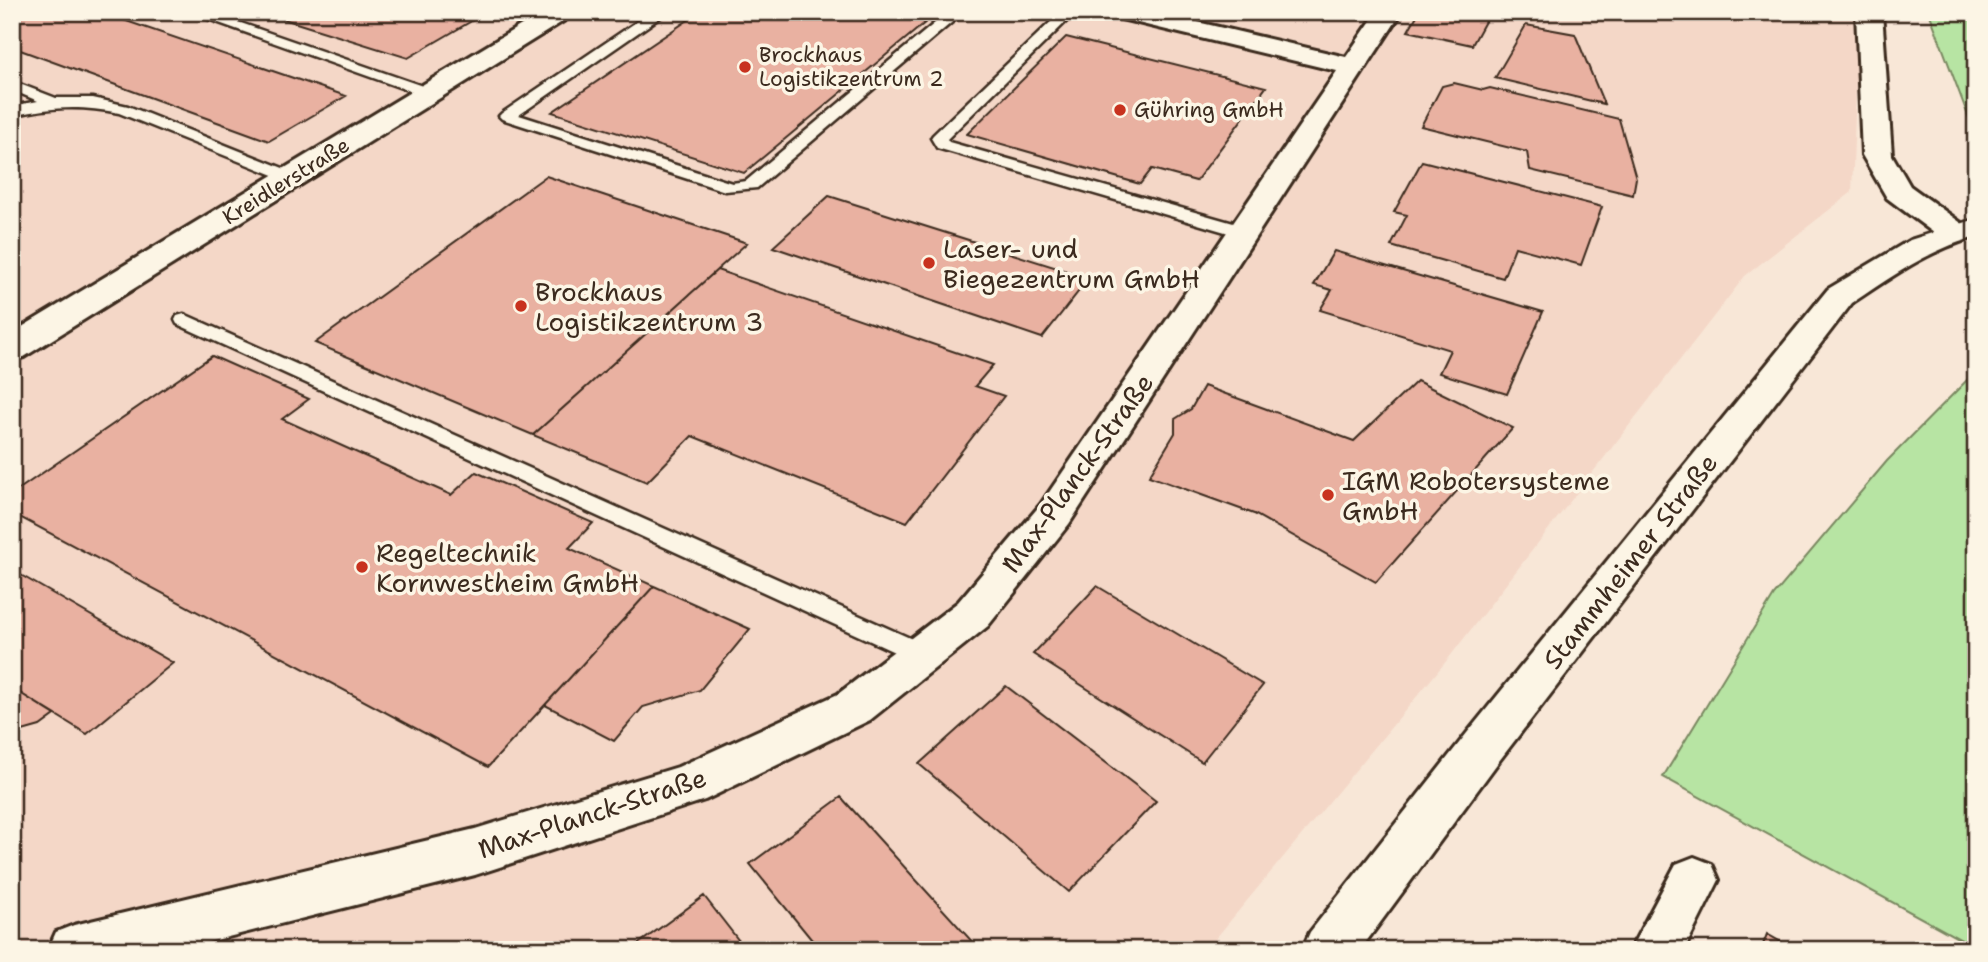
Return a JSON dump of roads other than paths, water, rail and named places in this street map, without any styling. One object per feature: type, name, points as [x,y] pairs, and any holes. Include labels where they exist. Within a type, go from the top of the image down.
[{"type":"street","name":"Kreidlerstraße","points":[[12,349],[561,12]]},
{"type":"street","points":[[1122,12],[1353,68]]},
{"type":"street","name":"Max-Planck-Straße","points":[[74,950],[475,852],[688,785],[854,707],[973,614],[1055,514],[1390,12]]},
{"type":"street","points":[[1869,12],[1877,155],[1898,192],[1964,230]]},
{"type":"street","name":"Stammheimer Straße","points":[[1328,950],[1483,747],[1840,296],[1906,251],[1964,230]]},
{"type":"street","points":[[1656,950],[1693,880]]},
{"type":"lane","points":[[195,12],[429,93]]},
{"type":"lane","points":[[661,12],[507,116],[731,188],[751,186],[957,12]]},
{"type":"lane","points":[[1069,12],[939,138],[943,145],[1245,232]]},
{"type":"lane","points":[[12,85],[54,102]]},
{"type":"lane","points":[[12,110],[54,102],[93,103],[123,109],[292,177]]},
{"type":"lane","points":[[184,320],[922,654]]},
{"type":"place","name":"Brockhaus Logistikzentrum 2","points":[[745,67]]},
{"type":"place","name":"Gühring GmbH","points":[[1120,110]]},
{"type":"place","name":"Laser- und Biegezentrum GmbH","points":[[929,263]]},
{"type":"place","name":"Brockhaus Logistikzentrum 3","points":[[521,306]]},
{"type":"place","name":"IGM Robotersysteme GmbH","points":[[1328,495]]},
{"type":"place","name":"Regeltechnik Kornwestheim GmbH","points":[[362,567]]}]
